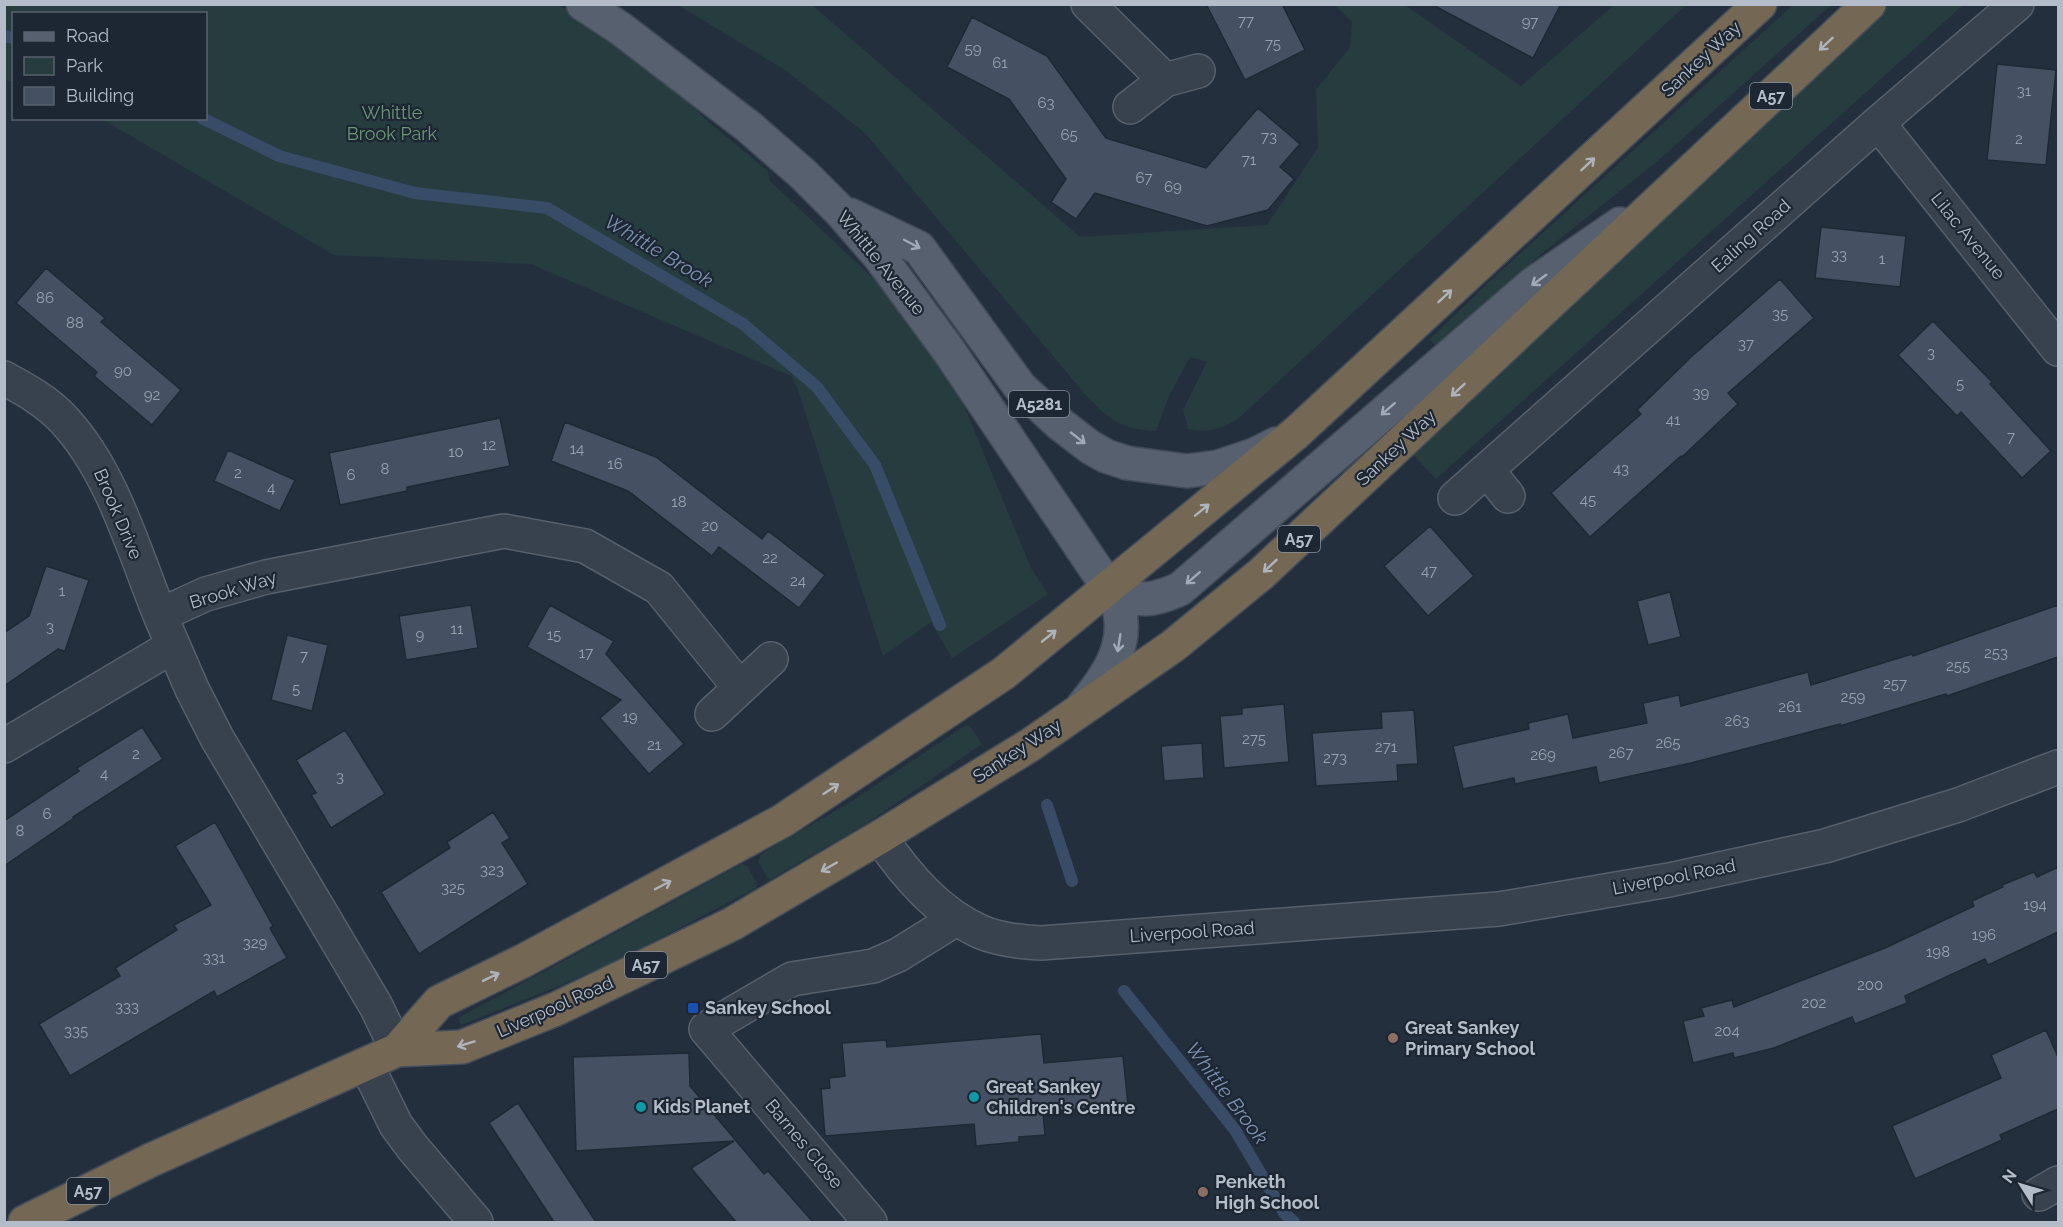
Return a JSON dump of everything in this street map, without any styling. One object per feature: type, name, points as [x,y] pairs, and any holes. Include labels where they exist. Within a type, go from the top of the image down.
[{"type":"highway","name":"Sankey Way","points":[[782,821],[1004,673],[1296,433],[1760,4]]},
{"type":"highway","name":"Sankey Way","points":[[880,837],[1030,745],[1173,646],[1261,574],[1869,4]]},
{"type":"highway","name":"Liverpool Road","points":[[396,1050],[439,1002],[524,961],[782,821]]},
{"type":"highway","name":"Liverpool Road","points":[[25,1222],[151,1160],[396,1050],[462,1047],[556,1009],[732,924],[880,837]]},
{"type":"main road","name":"Whittle Avenue","points":[[584,4],[621,29],[749,127],[802,174],[840,211],[880,257],[949,351],[1108,587],[1119,607],[1121,629],[1118,653],[1105,678],[1081,708]]},
{"type":"main road","points":[[1108,587],[1134,600],[1157,599],[1180,589],[1533,284],[1673,187]]},
{"type":"main road","name":"A5281","points":[[840,211],[920,248],[1020,387],[1060,424],[1089,447],[1106,456],[1127,463],[1187,471],[1218,468],[1254,455],[1296,433]]},
{"type":"street","points":[[1088,4],[1165,80]]},
{"type":"street","name":"Ealing Road","points":[[1455,498],[1878,123],[2017,4]]},
{"type":"street","points":[[1130,107],[1165,80],[1198,71]]},
{"type":"street","name":"Lilac Avenue","points":[[1878,123],[2058,349]]},
{"type":"street","name":"Brook Drive","points":[[4,378],[37,396],[64,420],[88,449],[106,480],[160,615]]},
{"type":"street","points":[[1487,470],[1508,496]]},
{"type":"street","name":"Brook Way","points":[[160,615],[206,594],[266,577],[504,531],[585,546],[659,588],[740,688]]},
{"type":"street","points":[[160,615],[218,738],[376,1006],[396,1050]]},
{"type":"street","points":[[4,746],[173,646]]},
{"type":"street","points":[[712,714],[771,659]]},
{"type":"street","name":"Liverpool Road","points":[[880,837],[919,887],[956,919],[982,933],[1012,941],[1041,943],[1498,909],[1669,880],[1825,846],[1959,805],[2058,767]]},
{"type":"street","name":"Barnes Close","points":[[870,1222],[706,1029],[792,979],[873,966],[898,955],[956,919]]},
{"type":"street","points":[[366,1064],[396,1125],[476,1222]]},
{"type":"green space","name":"Whittle Brook Park","points":[[4,5],[559,5],[665,81],[712,125],[768,171],[769,180],[936,338],[1031,568],[1048,594],[952,658],[931,622],[883,656],[797,387],[791,376],[531,264],[334,255],[104,120],[207,120],[207,12],[12,12],[12,82],[5,80]]},
{"type":"green space","points":[[678,5],[812,5],[1080,237],[1267,225],[1318,148],[1316,90],[1350,47],[1352,22],[1335,5],[1405,5],[1521,86],[1614,5],[1686,5],[1240,417],[1216,429],[1188,429],[1183,410],[1207,362],[1190,357],[1168,398],[1156,431],[1124,425],[1108,416],[1092,402],[865,133],[785,70]]},
{"type":"green space","points":[[1793,5],[1831,5],[1660,159],[1546,250],[1436,346],[1430,339],[1490,281]]},
{"type":"green space","points":[[1889,5],[1963,5],[1436,479],[1411,453],[1699,178]]},
{"type":"green space","points":[[966,725],[970,726],[982,744],[866,824],[769,880],[758,862],[761,854],[852,801]]},
{"type":"green space","points":[[742,864],[747,866],[757,883],[756,888],[630,954],[566,983],[461,1025],[458,1018]]},
{"type":"building","points":[[1206,4],[1282,4],[1305,50],[1245,80]]},
{"type":"building","points":[[1431,4],[1561,4],[1533,58]]},
{"type":"building","points":[[972,17],[1047,56],[1106,138],[1206,168],[1258,108],[1300,144],[1280,167],[1294,179],[1268,210],[1207,226],[1095,193],[1076,219],[1051,202],[1066,179],[1009,99],[947,67]]},
{"type":"building","points":[[1997,64],[2056,70],[2046,165],[1987,160]]},
{"type":"building","points":[[1821,227],[1906,236],[1900,287],[1815,278]]},
{"type":"building","points":[[46,268],[105,318],[101,322],[181,390],[152,425],[94,376],[97,372],[16,303]]},
{"type":"building","points":[[1780,279],[1814,318],[1728,393],[1738,404],[1682,457],[1590,537],[1551,493],[1641,414],[1637,410],[1691,357]]},
{"type":"building","points":[[1933,321],[1992,382],[1990,384],[2051,451],[2022,478],[1961,412],[1957,416],[1898,355]]},
{"type":"building","points":[[500,418],[510,466],[407,487],[407,491],[340,505],[329,453]]},
{"type":"building","points":[[565,422],[656,457],[762,539],[768,531],[825,575],[799,608],[719,547],[712,556],[628,491],[551,461]]},
{"type":"building","points":[[228,450],[295,480],[280,511],[214,481]]},
{"type":"building","points":[[1430,526],[1474,576],[1428,616],[1384,566]]},
{"type":"building","points":[[46,566],[89,580],[65,651],[58,649],[4,686],[4,633],[29,616]]},
{"type":"building","points":[[1670,592],[1681,637],[1648,645],[1637,601]]},
{"type":"building","points":[[471,605],[478,648],[406,660],[399,616]]},
{"type":"building","points":[[550,605],[614,641],[606,654],[684,744],[649,774],[600,718],[621,700],[527,647]]},
{"type":"building","points":[[2058,605],[2058,657],[1947,696],[1946,694],[1840,726],[1840,724],[1691,763],[1599,783],[1596,767],[1515,784],[1514,778],[1463,789],[1453,746],[1529,729],[1528,723],[1568,714],[1573,738],[1647,723],[1643,703],[1679,695],[1681,706],[1808,672],[1811,685],[1912,654],[1913,656]]},
{"type":"building","points":[[287,635],[328,645],[312,711],[271,700]]},
{"type":"building","points":[[1284,704],[1289,762],[1224,768],[1220,716],[1242,714],[1242,708]]},
{"type":"building","points":[[1414,710],[1418,764],[1397,765],[1398,781],[1316,786],[1312,733],[1382,728],[1381,712]]},
{"type":"building","points":[[142,727],[163,759],[73,817],[4,866],[4,821],[79,771],[77,768]]},
{"type":"building","points":[[345,730],[385,794],[331,828],[311,795],[316,793],[296,760]]},
{"type":"building","points":[[1202,743],[1204,778],[1164,781],[1161,746]]},
{"type":"building","points":[[493,812],[510,838],[502,843],[528,884],[419,954],[381,892],[450,848],[447,842]]},
{"type":"building","points":[[215,822],[273,926],[270,928],[287,958],[217,997],[214,991],[70,1076],[39,1024],[120,976],[115,968],[177,930],[174,925],[211,905],[175,846]]},
{"type":"building","points":[[2058,867],[2058,932],[1988,965],[1985,959],[1905,996],[1907,1003],[1855,1024],[1852,1017],[1774,1048],[1734,1058],[1733,1053],[1693,1063],[1683,1021],[1704,1016],[1701,1008],[1732,1000],[1734,1007],[1885,948],[1974,906],[1972,901],[2003,887],[2002,885],[2034,872],[2037,877]]},
{"type":"building","points":[[2046,1030],[2058,1057],[2058,1109],[2000,1135],[2002,1140],[1915,1179],[1892,1126],[2001,1078],[1991,1055]]},
{"type":"building","name":"Great Sankey Children's Centre","points":[[1041,1034],[1044,1063],[1123,1056],[1128,1105],[1043,1112],[1045,1135],[1019,1137],[1019,1142],[976,1146],[974,1124],[825,1136],[821,1089],[830,1088],[829,1078],[845,1076],[842,1043],[886,1040],[887,1047]]},
{"type":"building","name":"Kids Planet","points":[[689,1053],[690,1086],[764,1174],[768,1171],[813,1222],[736,1222],[691,1168],[734,1141],[576,1151],[573,1057]]},
{"type":"building","points":[[518,1103],[596,1222],[554,1222],[489,1123]]},
{"type":"waterway","name":"Whittle Brook","points":[[4,36],[12,38]]},
{"type":"waterway","name":"Whittle Brook","points":[[206,120],[279,156],[415,193],[547,208],[743,324],[817,387],[875,465],[940,625]]},
{"type":"waterway","name":"Whittle Brook","points":[[1047,805],[1072,881]]},
{"type":"waterway","name":"Whittle Brook","points":[[1124,991],[1235,1130],[1284,1213],[1294,1222]]},
{"type":"place","name":"Sankey School","points":[[693,1008]]},
{"type":"place","name":"Great Sankey Primary School","points":[[1393,1038]]},
{"type":"place","name":"Great Sankey Children's Centre","points":[[974,1097]]},
{"type":"place","name":"Kids Planet","points":[[641,1107]]},
{"type":"place","name":"Penketh High School","points":[[1203,1192]]}]
